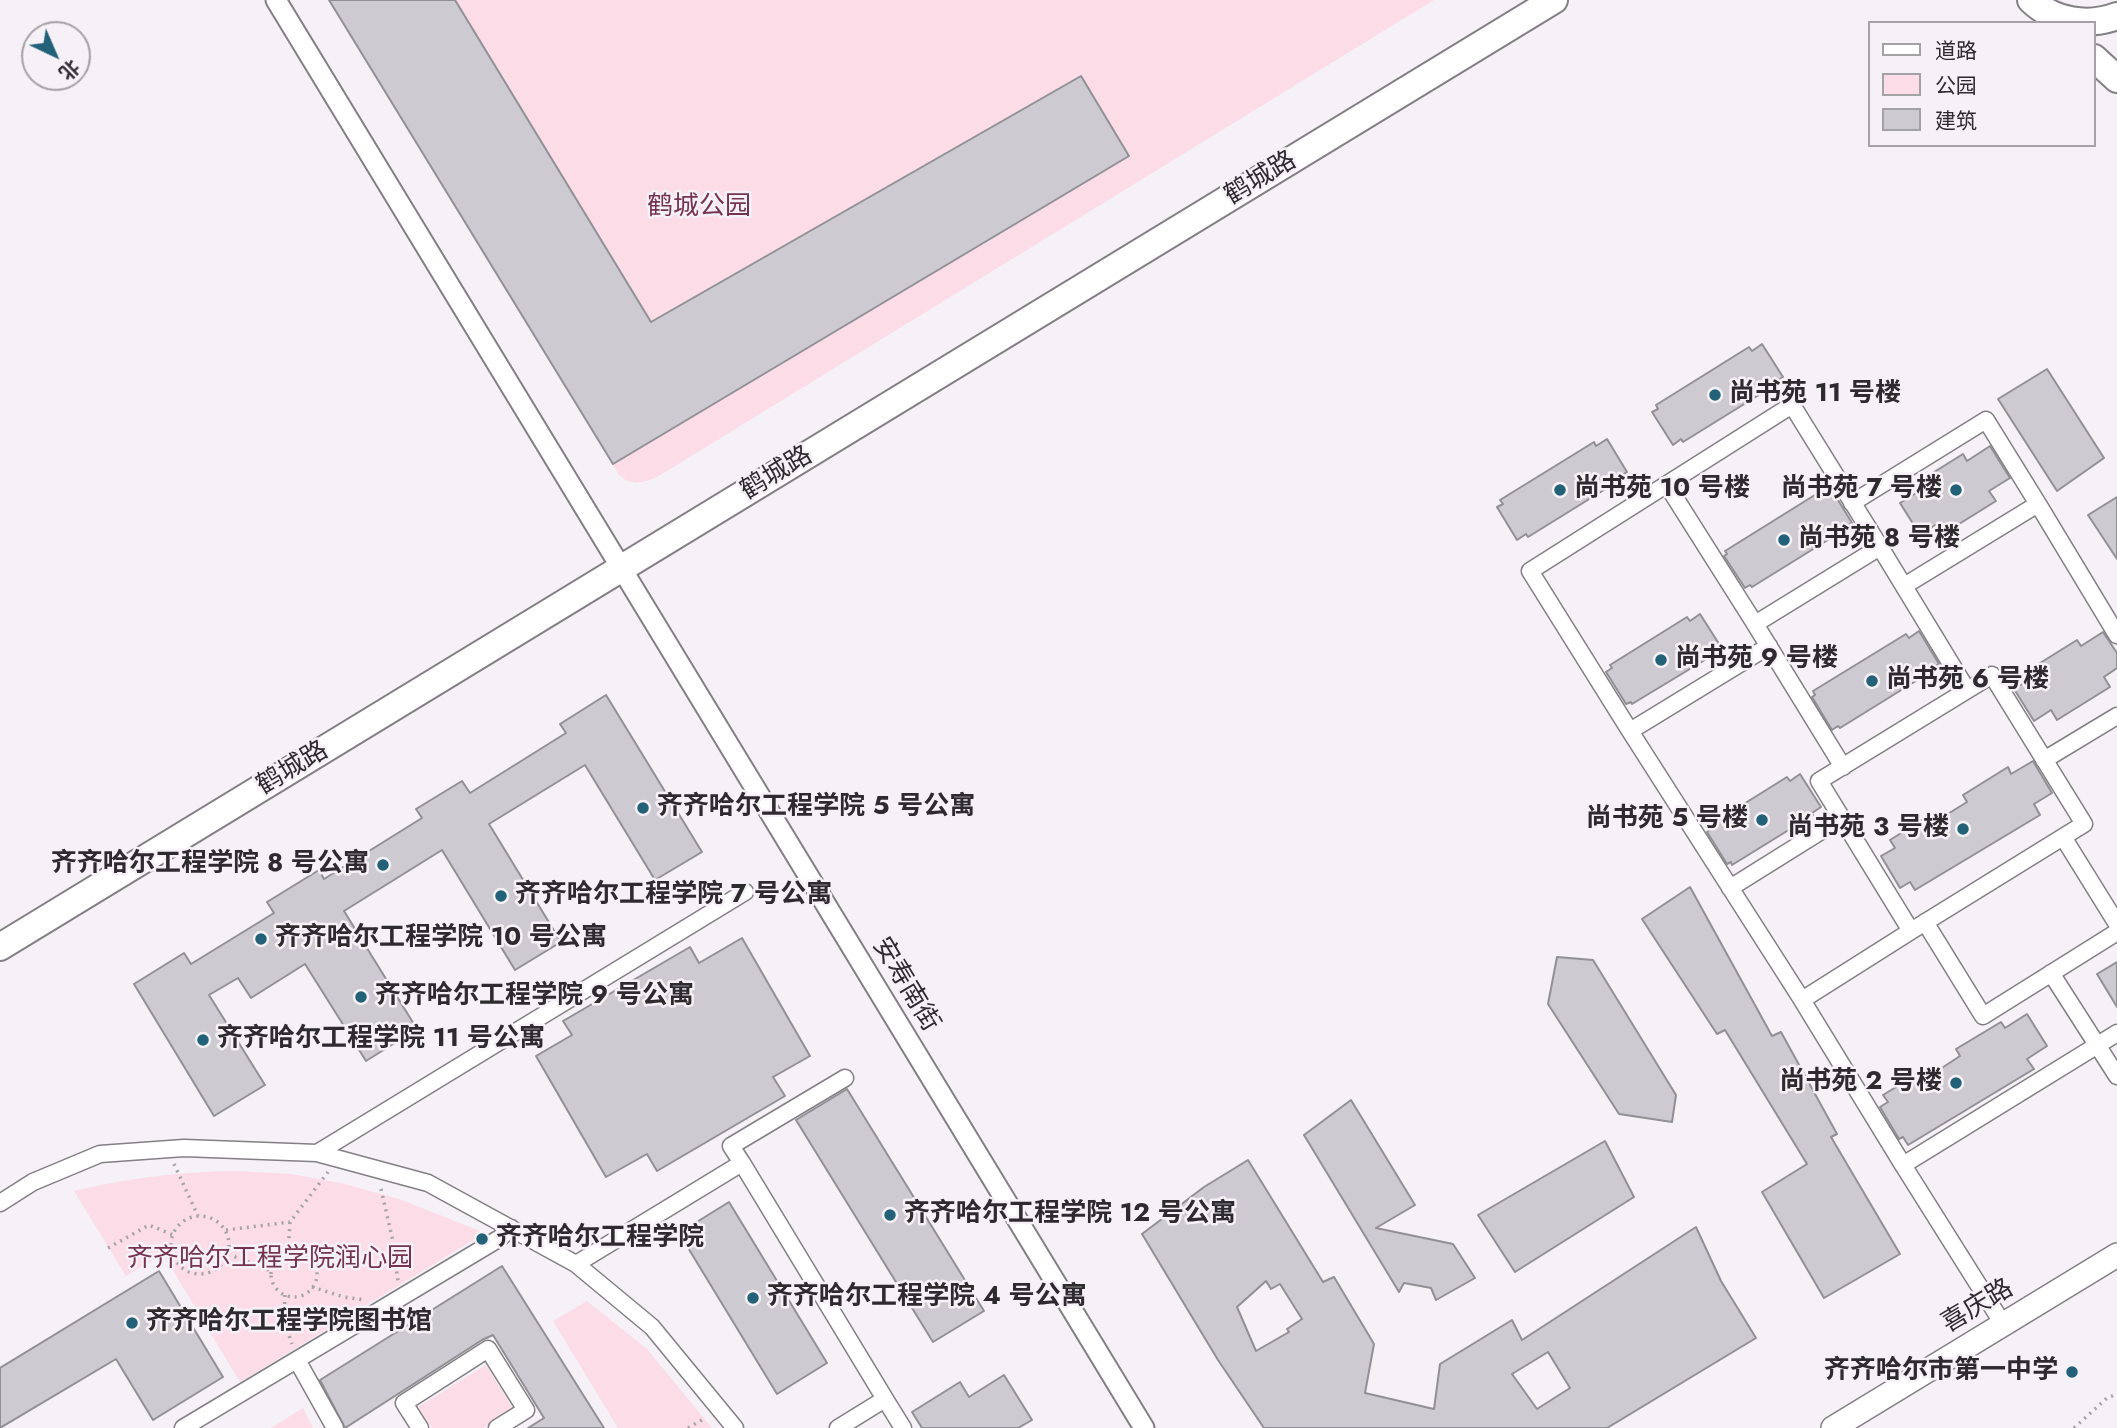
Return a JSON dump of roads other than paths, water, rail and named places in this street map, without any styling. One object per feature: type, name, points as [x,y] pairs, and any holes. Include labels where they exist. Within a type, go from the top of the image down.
[{"type":"main road","name":"鹤城路","points":[[0,947],[1554,0]]},
{"type":"main road","points":[[2033,2],[2056,16],[2076,21]]},
{"type":"main road","points":[[2033,2],[2054,21]]},
{"type":"main road","points":[[2093,21],[2117,16]]},
{"type":"main road","points":[[2096,60],[2117,79]]},
{"type":"main road","name":"喜庆路","points":[[1833,1428],[2117,1255]]},
{"type":"street","name":"安寿南街","points":[[276,0],[1144,1428]]},
{"type":"street","points":[[1967,690],[1792,405],[1530,571],[1802,1000],[2003,1324]]},
{"type":"street","points":[[1852,503],[1986,420],[2117,635]]},
{"type":"street","points":[[1667,485],[1843,767]]},
{"type":"street","points":[[1904,586],[2038,504]]},
{"type":"street","points":[[1755,624],[1880,547]]},
{"type":"street","points":[[1630,731],[1769,646]]},
{"type":"street","points":[[1802,1000],[1918,927],[2084,824],[1992,674],[1819,781],[1918,927],[1983,1016],[2117,932]]},
{"type":"street","points":[[2045,760],[2117,716]]},
{"type":"street","points":[[1730,888],[1842,818]]},
{"type":"street","points":[[2063,837],[2117,924]]},
{"type":"street","points":[[317,1153],[746,892]]},
{"type":"street","points":[[2051,973],[2117,1076]]},
{"type":"street","points":[[1902,1165],[2117,1033]]},
{"type":"street","points":[[845,1078],[731,1146],[903,1428]]},
{"type":"street","points":[[0,1203],[33,1182],[100,1154],[184,1148],[317,1153],[428,1184],[576,1264],[652,1327],[735,1428]]},
{"type":"street","points":[[576,1264],[741,1163]]},
{"type":"street","points":[[183,1428],[500,1238],[511,1228]]},
{"type":"street","points":[[419,1428],[404,1403],[488,1349],[526,1410],[497,1428]]},
{"type":"street","points":[[297,1360],[335,1428]]},
{"type":"street","points":[[838,1428],[885,1399]]},
{"type":"place","name":"尚书苑 11 号楼","points":[[1715,395]]},
{"type":"place","name":"尚书苑 10 号楼","points":[[1560,490]]},
{"type":"place","name":"尚书苑 7 号楼","points":[[1956,490]]},
{"type":"place","name":"尚书苑 8 号楼","points":[[1784,540]]},
{"type":"place","name":"尚书苑 9 号楼","points":[[1661,660]]},
{"type":"place","name":"尚书苑 6 号楼","points":[[1872,681]]},
{"type":"place","name":"齐齐哈尔工程学院 5 号公寓","points":[[643,808]]},
{"type":"place","name":"尚书苑 5 号楼","points":[[1762,820]]},
{"type":"place","name":"尚书苑 3 号楼","points":[[1963,829]]},
{"type":"place","name":"齐齐哈尔工程学院 8 号公寓","points":[[383,865]]},
{"type":"place","name":"齐齐哈尔工程学院 7 号公寓","points":[[501,896]]},
{"type":"place","name":"齐齐哈尔工程学院 10 号公寓","points":[[261,939]]},
{"type":"place","name":"齐齐哈尔工程学院 9 号公寓","points":[[361,997]]},
{"type":"place","name":"齐齐哈尔工程学院 11 号公寓","points":[[203,1040]]},
{"type":"place","name":"尚书苑 2 号楼","points":[[1956,1083]]},
{"type":"place","name":"齐齐哈尔工程学院 12 号公寓","points":[[890,1215]]},
{"type":"place","name":"齐齐哈尔工程学院","points":[[482,1239]]},
{"type":"place","name":"齐齐哈尔工程学院 4 号公寓","points":[[753,1298]]},
{"type":"place","name":"齐齐哈尔工程学院图书馆","points":[[132,1323]]},
{"type":"place","name":"齐齐哈尔市第一中学","points":[[2072,1372]]},
{"type":"park label","name":"鹤城公园","points":[[699,208]]},
{"type":"park label","name":"齐齐哈尔工程学院润心园","points":[[270,1260]]}]
